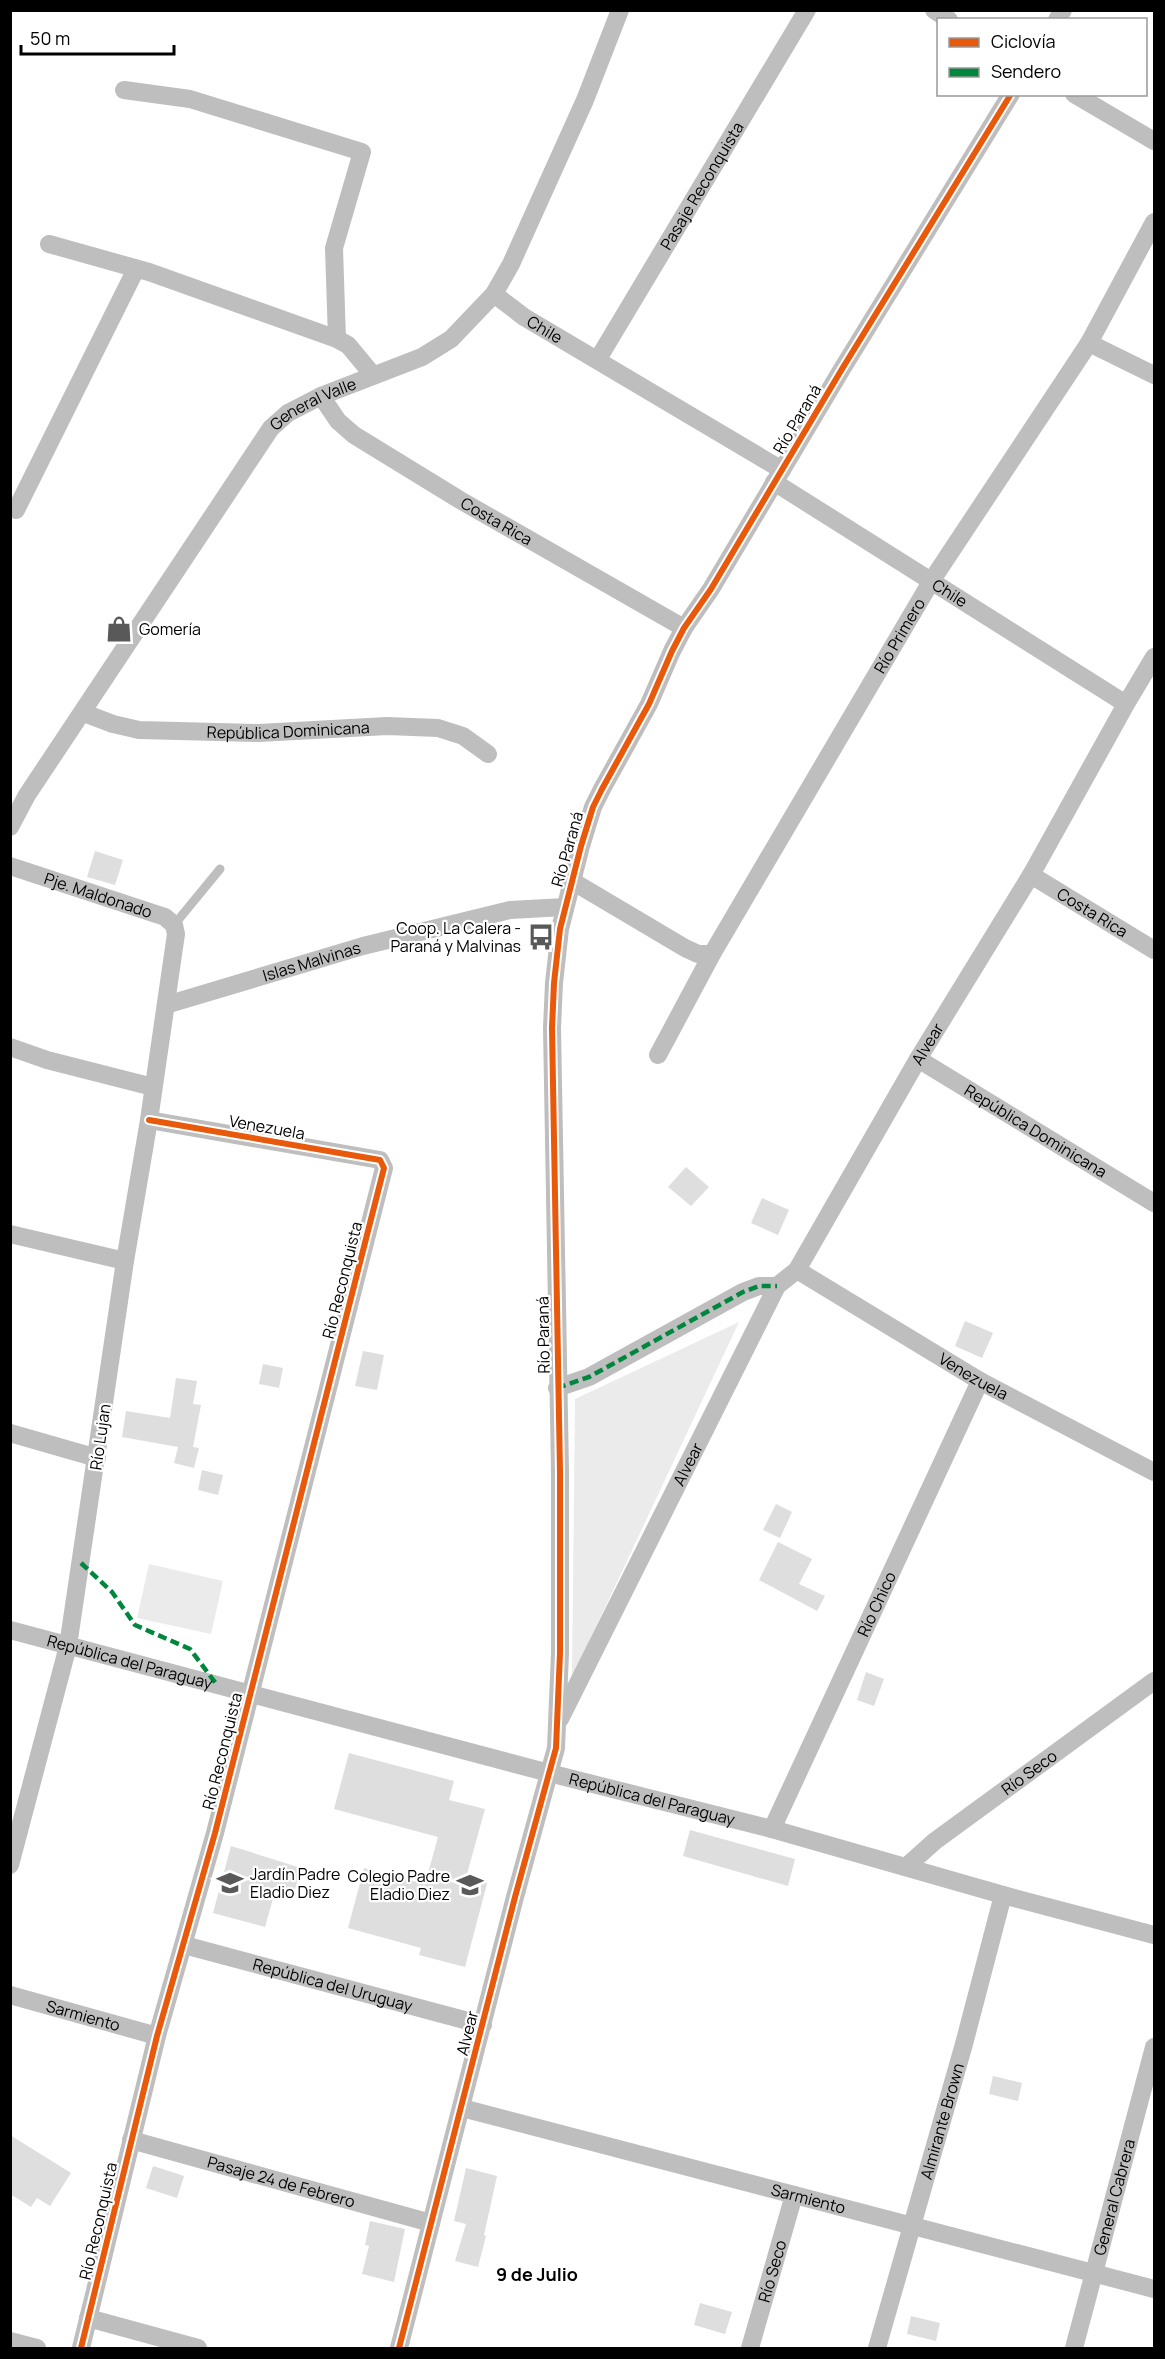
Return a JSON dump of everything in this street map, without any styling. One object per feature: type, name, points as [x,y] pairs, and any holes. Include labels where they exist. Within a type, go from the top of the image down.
[{"type":"street","name":"General Valle","points":[[10,827],[27,795],[271,428],[288,413],[321,396],[422,357],[452,339],[494,294],[511,264],[585,100],[620,10]]},
{"type":"street","name":"Pasaje Reconquista","points":[[598,359],[807,10]]},
{"type":"street","points":[[124,90],[190,99],[362,152],[334,248],[337,339]]},
{"type":"street","name":"Río Paraná","points":[[558,1723],[560,1472],[552,1028],[554,983],[565,907],[572,881],[593,807],[649,704],[684,628],[711,590],[1010,96]]},
{"type":"street","points":[[1077,96],[1155,141]]},
{"type":"street","name":"Río Primero","points":[[658,1055],[712,954],[932,580],[1089,343],[1155,222]]},
{"type":"street","points":[[49,244],[136,269],[337,339],[348,345],[373,375]]},
{"type":"street","points":[[16,510],[136,269]]},
{"type":"street","name":"Chile","points":[[494,294],[524,317],[598,359],[932,580],[1126,704]]},
{"type":"street","points":[[1089,343],[1155,375]]},
{"type":"street","name":"Costa Rica","points":[[321,396],[338,422],[354,435],[460,500],[684,628]]},
{"type":"street","name":"Alvear","points":[[399,2349],[515,1897],[556,1748],[558,1723],[777,1286],[797,1270],[918,1059],[1031,875],[1126,704],[1148,683],[1155,657]]},
{"type":"street","name":"República Dominicana","points":[[84,712],[113,724],[139,730],[259,733],[387,726],[438,728],[463,736],[488,754]]},
{"type":"street","name":"Pje. Maldonado","points":[[10,866],[165,917],[175,929]]},
{"type":"street","name":"Costa Rica","points":[[1031,875],[1155,950]]},
{"type":"street","points":[[572,881],[685,948],[698,954],[712,954]]},
{"type":"street","name":"Islas Malvinas","points":[[166,1005],[363,946],[499,913],[539,907],[565,907]]},
{"type":"street","name":"Río Lujan","points":[[10,1865],[68,1646],[125,1261],[166,1005],[175,929]]},
{"type":"street","points":[[10,1047],[47,1060],[153,1087]]},
{"type":"street","name":"República Dominicana","points":[[918,1059],[1155,1203]]},
{"type":"street","name":"Venezuela","points":[[148,1120],[380,1160]]},
{"type":"street","name":"Río Reconquista","points":[[81,2349],[157,2036],[184,1945],[250,1694],[384,1168],[380,1160]]},
{"type":"street","points":[[10,1234],[125,1261]]},
{"type":"street","name":"Venezuela","points":[[797,1270],[980,1381],[1155,1472]]},
{"type":"street","points":[[557,1388],[589,1377],[743,1292],[759,1286],[777,1286]]},
{"type":"street","name":"Río Chico","points":[[772,1829],[980,1381]]},
{"type":"street","points":[[10,1434],[97,1458]]},
{"type":"street","name":"República del Paraguay","points":[[10,1630],[549,1773],[772,1829],[1155,1935]]},
{"type":"street","name":"Río Seco","points":[[907,1866],[935,1841],[1155,1681]]},
{"type":"street","name":"Almirante Brown","points":[[877,2349],[1004,1895]]},
{"type":"street","name":"República del Uruguay","points":[[184,1945],[483,2025]]},
{"type":"street","name":"Sarmiento","points":[[10,1995],[157,2036]]},
{"type":"street","name":"General Cabrera","points":[[1074,2349],[1155,2048]]},
{"type":"street","name":"Sarmiento","points":[[462,2108],[1155,2289]]},
{"type":"street","name":"Pasaje 24 de Febrero","points":[[131,2140],[431,2223]]},
{"type":"street","name":"Río Seco","points":[[750,2349],[794,2195]]},
{"type":"street","points":[[88,2318],[198,2349]]},
{"type":"street","points":[[10,2341],[37,2349]]},
{"type":"lane","points":[[175,929],[220,869]]},
{"type":"shaded area","points":[[739,1322],[572,1678],[575,1399]]},
{"type":"shaded area","points":[[149,1564],[223,1581],[211,1634],[137,1618]]},
{"type":"building","points":[[95,851],[123,860],[115,885],[87,877]]},
{"type":"building","points":[[686,1167],[709,1187],[691,1206],[668,1187]]},
{"type":"building","points":[[762,1198],[789,1210],[778,1235],[751,1223]]},
{"type":"building","points":[[965,1321],[993,1333],[982,1358],[955,1346]]},
{"type":"building","points":[[363,1351],[384,1355],[377,1390],[355,1386]]},
{"type":"building","points":[[263,1364],[283,1368],[279,1388],[259,1384]]},
{"type":"building","points":[[176,1378],[197,1381],[193,1404],[201,1405],[193,1447],[199,1448],[194,1468],[174,1463],[178,1447],[122,1437],[126,1411],[170,1418]]},
{"type":"building","points":[[202,1470],[223,1475],[218,1495],[198,1490]]},
{"type":"building","points":[[776,1504],[792,1512],[780,1538],[763,1530]]},
{"type":"building","points":[[778,1542],[812,1559],[799,1584],[825,1596],[817,1611],[759,1580]]},
{"type":"building","points":[[866,1672],[884,1679],[874,1706],[857,1700]]},
{"type":"building","points":[[349,1753],[454,1781],[449,1800],[485,1809],[467,1874],[488,1880],[465,1967],[419,1955],[421,1948],[348,1928],[364,1868],[425,1884],[438,1837],[334,1809]]},
{"type":"building","points":[[690,1830],[795,1859],[788,1886],[683,1856]]},
{"type":"building","points":[[231,1846],[301,1868],[294,1893],[276,1888],[265,1927],[213,1913]]},
{"type":"building","points":[[993,2076],[1022,2083],[1018,2101],[989,2094]]},
{"type":"building","points":[[10,2135],[71,2173],[50,2206],[37,2198],[31,2207],[10,2194]]},
{"type":"building","points":[[153,2166],[184,2176],[177,2198],[146,2188]]},
{"type":"building","points":[[466,2168],[497,2176],[478,2267],[455,2261],[466,2224],[454,2221]]},
{"type":"building","points":[[370,2221],[405,2229],[394,2282],[362,2274],[369,2246],[365,2245]]},
{"type":"building","points":[[700,2303],[732,2312],[725,2334],[694,2325]]},
{"type":"building","points":[[911,2316],[940,2323],[936,2341],[907,2334]]},
{"type":"marked path","points":[[557,1388],[589,1377],[743,1292],[759,1286],[777,1286]]},
{"type":"marked path","points":[[81,1563],[112,1592],[135,1625],[190,1649],[217,1685]]},
{"type":"cycle path","points":[[399,2348],[515,1897],[556,1748],[560,1653],[560,1472],[552,1028],[560,929],[581,846],[593,807],[649,704],[684,628],[711,589],[842,369],[1010,96]]},
{"type":"cycle path","points":[[81,2348],[157,2036],[215,1833],[384,1168],[380,1160],[149,1120]]},
{"type":"place","name":"Gomería","points":[[119,629]]},
{"type":"place","name":"Coop. La Calera - Paraná y Malvinas","points":[[541,937]]},
{"type":"place","name":"Jardín Padre Eladio Diez","points":[[230,1883]]},
{"type":"place","name":"Colegio Padre Eladio Diez","points":[[470,1885]]},
{"type":"district","name":"9 de Julio","points":[[537,2275]]}]
